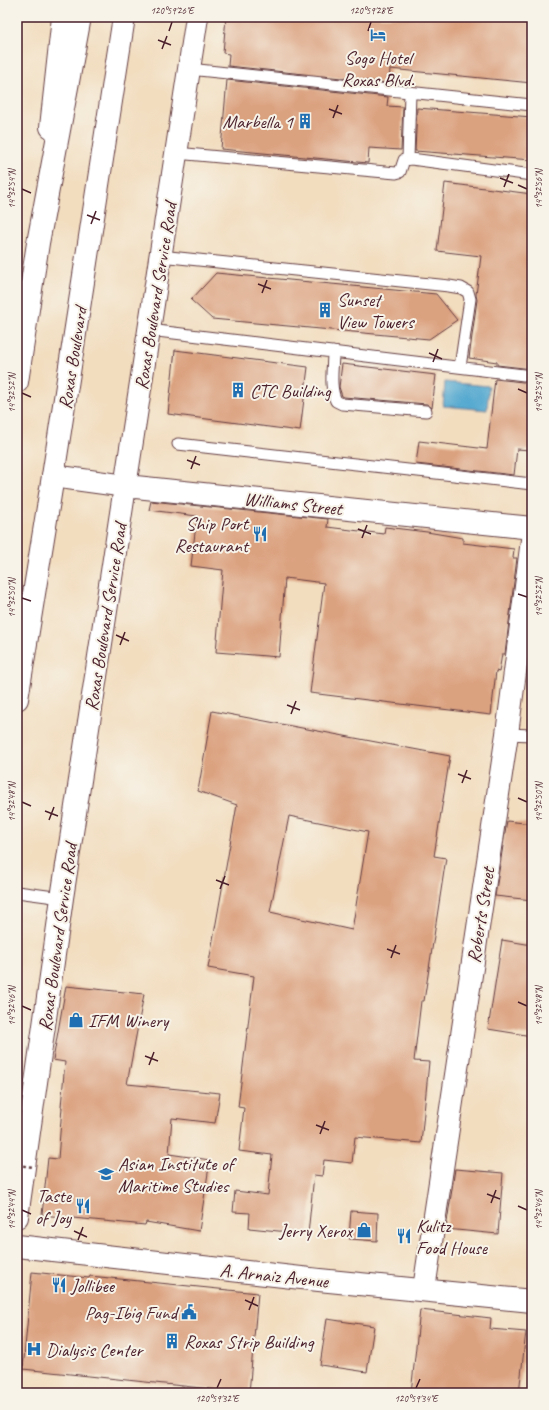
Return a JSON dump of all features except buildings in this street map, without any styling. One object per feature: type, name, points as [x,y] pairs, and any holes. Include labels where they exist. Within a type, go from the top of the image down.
[{"type":"main road","points":[[38,243],[63,17]]},
{"type":"main road","points":[[17,382],[38,243],[80,17]]},
{"type":"main road","name":"Roxas Boulevard","points":[[17,699],[54,476],[124,17]]},
{"type":"main road","name":"Roxas Boulevard Service Road","points":[[17,1217],[62,898],[197,17]]},
{"type":"main road","name":"Williams Street","points":[[54,476],[126,486],[532,528]]},
{"type":"main road","name":"Roberts Street","points":[[424,1289],[507,734],[532,540]]},
{"type":"main road","name":"A. Arnaiz Avenue","points":[[17,1246],[303,1278],[532,1301]]},
{"type":"lane","points":[[189,69],[532,106]]},
{"type":"lane","points":[[408,158],[410,92]]},
{"type":"lane","points":[[176,153],[396,173],[400,172],[404,160],[408,158],[532,175]]},
{"type":"lane","points":[[160,256],[461,288],[468,292],[470,299],[460,367]]},
{"type":"lane","points":[[149,330],[532,376]]},
{"type":"lane","points":[[333,352],[332,394],[336,401],[342,404],[426,411]]},
{"type":"lane","points":[[178,444],[532,484]]},
{"type":"lane","points":[[507,734],[532,736]]},
{"type":"lane","points":[[17,892],[62,898]]},
{"type":"path","points":[[17,1165],[34,1167]]},
{"type":"water","points":[[445,382],[489,386],[487,410],[443,406]]},
{"type":"place","name":"Sogo Hotel Roxas Blvd.","points":[[378,35]]},
{"type":"place","name":"Marbella 1","points":[[305,121]]},
{"type":"place","name":"Sunset View Towers","points":[[325,310]]},
{"type":"place","name":"CTC Building","points":[[238,390]]},
{"type":"place","name":"Ship Port Restaurant","points":[[260,534]]},
{"type":"place","name":"IFM Winery","points":[[76,1020]]},
{"type":"place","name":"Asian Institute of Maritime Studies","points":[[106,1174]]},
{"type":"place","name":"Taste of Joy","points":[[83,1206]]},
{"type":"place","name":"Jerry Xerox","points":[[364,1230]]},
{"type":"place","name":"Kulitz Food House","points":[[404,1236]]},
{"type":"place","name":"Jollibee","points":[[59,1285]]},
{"type":"place","name":"Pag-Ibig Fund","points":[[189,1312]]},
{"type":"place","name":"Roxas Strip Building","points":[[172,1341]]},
{"type":"place","name":"Dialysis Center","points":[[34,1349]]}]
